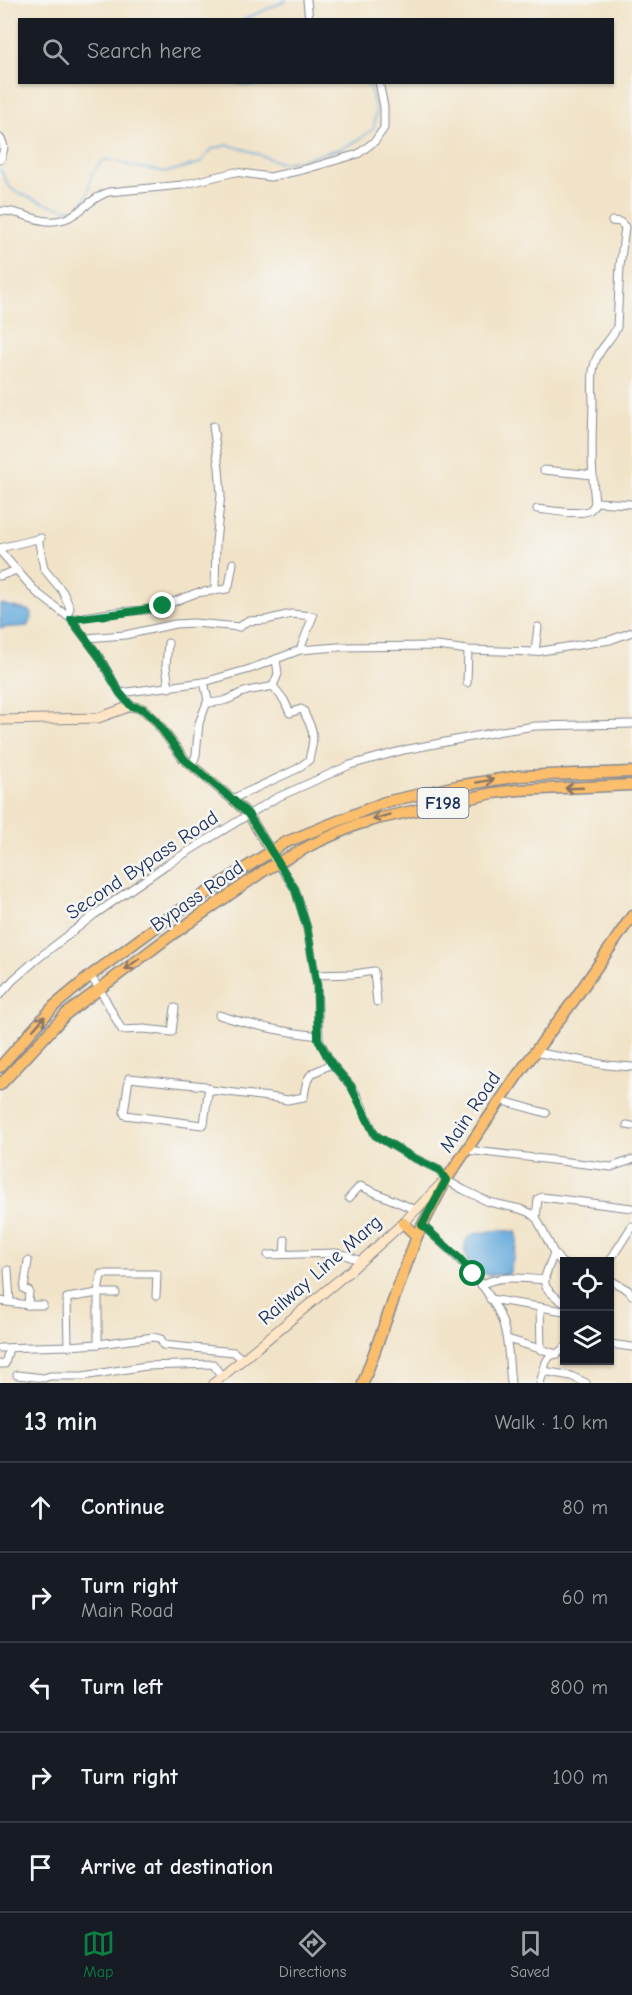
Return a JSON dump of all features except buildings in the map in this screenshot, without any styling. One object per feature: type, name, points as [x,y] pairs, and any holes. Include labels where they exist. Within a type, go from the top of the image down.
[{"type":"main road","name":"Bypass Road","points":[[0,1066],[54,1006],[90,976],[155,927],[284,843],[385,802],[457,786],[519,776],[632,772]]},
{"type":"main road","name":"Bypass Road","points":[[0,1085],[66,1014],[166,939],[277,862],[356,825],[460,799],[518,790],[632,785]]},
{"type":"main road","points":[[457,786],[460,799]]},
{"type":"main road","name":"Main Road","points":[[363,1383],[417,1236],[446,1180],[500,1100],[574,1000],[632,916]]},
{"type":"main road","points":[[403,1223],[417,1236]]},
{"type":"street","points":[[307,0],[309,18]]},
{"type":"street","points":[[0,211],[10,210],[43,222],[64,219],[84,209],[99,195],[109,192],[182,185],[235,172],[270,177],[358,154],[375,141],[384,128],[384,107],[379,84]]},
{"type":"street","points":[[0,138],[4,144],[0,160]]},
{"type":"street","points":[[537,509],[589,511],[595,502],[592,474],[594,365],[617,327],[620,266],[625,227],[620,222],[612,220]]},
{"type":"street","points":[[213,426],[221,494],[216,542],[215,589]]},
{"type":"street","points":[[544,470],[592,474]]},
{"type":"street","points":[[595,502],[632,504]]},
{"type":"street","points":[[69,618],[70,608],[63,592],[44,569],[40,538],[0,550],[36,592],[69,618],[86,638],[120,693],[131,706]]},
{"type":"street","points":[[69,618],[145,610],[163,606],[196,593],[226,589],[229,586],[233,564]]},
{"type":"street","points":[[0,576],[17,570]]},
{"type":"street","points":[[86,638],[125,635],[175,624],[194,623],[240,627],[247,621],[266,620],[291,614],[313,616],[300,650]]},
{"type":"street","points":[[535,652],[538,627]]},
{"type":"street","points":[[120,693],[204,682],[250,669],[300,650],[338,647],[437,646],[468,650],[535,652],[610,640],[632,632]]},
{"type":"street","points":[[168,643],[166,666],[169,688]]},
{"type":"street","points":[[467,682],[468,650]]},
{"type":"street","points":[[273,686],[278,674],[276,659]]},
{"type":"street","points":[[192,766],[196,754],[199,723],[207,702],[204,682]]},
{"type":"street","points":[[207,702],[223,702],[239,694],[273,686]]},
{"type":"street","points":[[232,799],[297,770],[309,760],[313,738],[311,726],[305,718],[304,711],[301,709],[290,713],[284,700],[273,686]]},
{"type":"street","points":[[0,720],[98,718],[131,706],[143,709],[155,720],[184,759],[248,814],[295,889],[307,928],[315,975],[318,1039],[331,1063],[351,1086],[375,1135],[439,1170],[446,1180],[489,1202],[520,1209],[536,1217]]},
{"type":"street","name":"Second Bypass Road","points":[[0,995],[36,960],[94,915],[166,865],[276,798],[350,765],[404,750],[535,726],[632,724]]},
{"type":"street","points":[[315,975],[374,971],[376,1002]]},
{"type":"street","points":[[90,976],[100,988],[122,1030],[144,1029],[172,1032],[175,1008]]},
{"type":"street","points":[[219,1015],[271,1030],[319,1036]]},
{"type":"street","points":[[534,1052],[607,1065],[632,1067]]},
{"type":"street","points":[[211,1090],[208,1093],[202,1125],[124,1114],[129,1078],[205,1086],[211,1090],[287,1100],[304,1097],[312,1073],[325,1069],[331,1063]]},
{"type":"street","points":[[500,1100],[546,1113]]},
{"type":"street","points":[[467,1150],[611,1167],[632,1160]]},
{"type":"street","name":"Railway Line Marg","points":[[214,1383],[361,1261],[446,1180]]},
{"type":"street","points":[[349,1198],[360,1186],[416,1210]]},
{"type":"street","points":[[560,1261],[536,1217],[538,1199],[542,1197],[632,1208]]},
{"type":"street","points":[[422,1225],[460,1259],[481,1285],[500,1316],[507,1339],[511,1383]]},
{"type":"street","points":[[612,1257],[632,1226]]},
{"type":"street","points":[[284,1254],[285,1240]]},
{"type":"street","points":[[268,1255],[336,1253],[361,1261]]},
{"type":"street","points":[[554,1253],[545,1280],[545,1289],[560,1301]]},
{"type":"street","points":[[28,1261],[24,1289],[29,1291],[28,1305]]},
{"type":"street","points":[[8,1270],[10,1302]]},
{"type":"street","points":[[98,1344],[100,1274],[157,1274],[156,1296]]},
{"type":"street","points":[[481,1285],[493,1280],[517,1277],[545,1280]]},
{"type":"street","points":[[614,1283],[632,1295]]},
{"type":"street","points":[[622,1287],[632,1286]]},
{"type":"street","points":[[68,1346],[67,1298],[98,1293],[116,1293]]},
{"type":"street","points":[[490,1299],[560,1310]]},
{"type":"street","points":[[0,1301],[43,1305]]},
{"type":"street","points":[[540,1308],[541,1350]]},
{"type":"street","points":[[0,1348],[68,1346],[154,1338],[161,1339],[163,1345],[234,1352],[243,1360]]},
{"type":"street","points":[[507,1339],[557,1354]]},
{"type":"street","points":[[614,1345],[632,1347]]},
{"type":"street","points":[[0,1364],[5,1364],[9,1348]]},
{"type":"street","points":[[540,1383],[546,1362],[550,1356],[560,1351]]},
{"type":"street","points":[[17,1375],[44,1378],[83,1376],[146,1366],[213,1364],[222,1377]]},
{"type":"street","points":[[544,1371],[571,1376],[586,1383]]},
{"type":"water","points":[[0,604],[30,611],[32,618],[27,626],[0,628]]},
{"type":"water","points":[[501,1230],[516,1232],[518,1240],[509,1274],[487,1275],[475,1270],[467,1260],[465,1243],[468,1238],[475,1234]]},
{"type":"waterway","points":[[247,18],[287,0]]},
{"type":"waterway","points":[[240,84],[252,86],[259,84]]},
{"type":"waterway","points":[[0,169],[8,184],[20,193],[40,202],[75,209],[85,199],[92,174],[106,159],[167,172],[200,163],[212,149],[227,145],[281,163],[301,160],[342,148],[360,139],[374,128],[376,111],[369,84]]},
{"type":"route","points":[[163,606],[71,619],[131,706],[143,709],[155,720],[184,759],[248,814],[295,889],[307,928],[317,986],[318,1039],[331,1063],[358,1097],[375,1135],[439,1170],[446,1180],[422,1225],[460,1259],[473,1274]]}]
